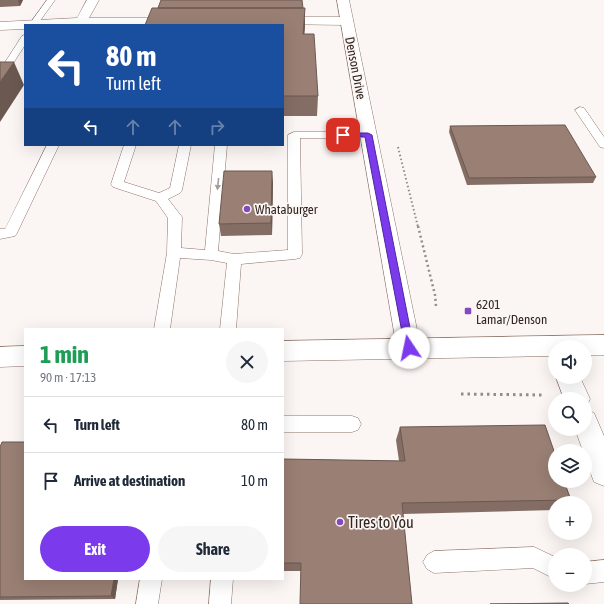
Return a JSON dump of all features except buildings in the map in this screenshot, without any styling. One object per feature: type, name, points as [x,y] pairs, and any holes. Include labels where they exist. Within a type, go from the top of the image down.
[{"type":"street","points":[[81,22],[93,0]]},
{"type":"street","name":"Denson Drive","points":[[343,0],[409,348]]},
{"type":"street","points":[[264,21],[347,21]]},
{"type":"street","points":[[33,24],[81,22],[112,24],[185,22]]},
{"type":"street","points":[[0,26],[24,25]]},
{"type":"street","points":[[592,345],[604,345]]},
{"type":"street","points":[[284,351],[548,346]]},
{"type":"street","points":[[0,357],[24,356]]},
{"type":"street","points":[[591,436],[604,472]]},
{"type":"lane","points":[[33,24],[52,0]]},
{"type":"lane","points":[[0,78],[24,40]]},
{"type":"lane","points":[[580,110],[604,145]]},
{"type":"lane","points":[[174,253],[211,254],[234,259],[295,254],[288,134],[368,135]]},
{"type":"lane","points":[[0,234],[10,233],[53,146]]},
{"type":"lane","points":[[130,146],[117,184],[160,198],[175,217],[174,253],[162,328]]},
{"type":"lane","points":[[160,198],[176,190],[185,146]]},
{"type":"lane","points":[[211,254],[221,146]]},
{"type":"lane","points":[[228,328],[234,259]]},
{"type":"lane","points":[[284,424],[352,424]]},
{"type":"lane","points":[[434,562],[534,557],[548,564]]},
{"type":"lane","points":[[592,572],[604,571]]},
{"type":"lane","points":[[147,604],[151,580]]},
{"type":"lane","points":[[220,604],[222,580]]},
{"type":"path","points":[[461,394],[546,395]]},
{"type":"place","name":"Whataburger","points":[[247,209]]},
{"type":"place","name":"6201 Lamar/Denson","points":[[468,311]]},
{"type":"place","name":"Tires to You","points":[[340,522]]},
{"type":"route","points":[[343,135],[368,135],[409,348]]}]
